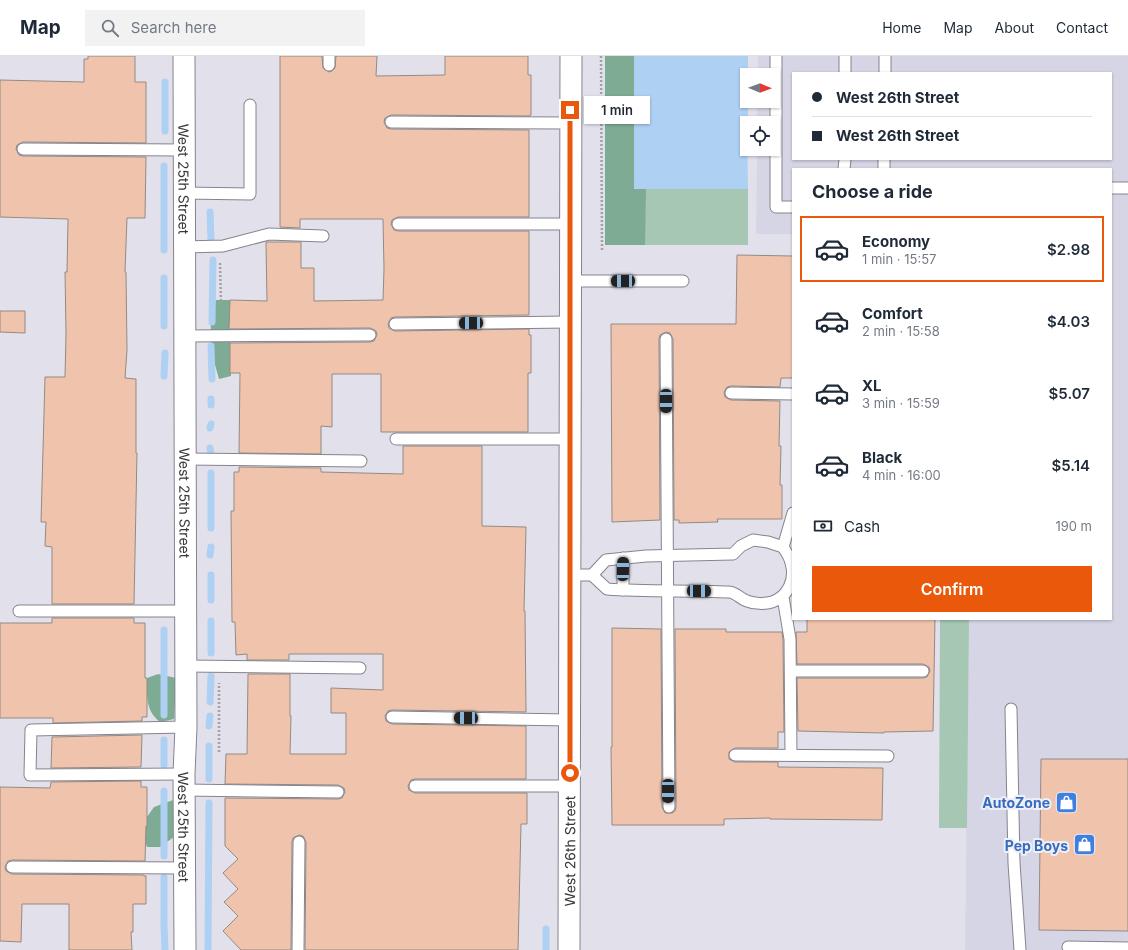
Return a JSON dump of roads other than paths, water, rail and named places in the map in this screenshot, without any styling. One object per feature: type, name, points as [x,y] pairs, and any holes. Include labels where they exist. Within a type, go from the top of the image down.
[{"type":"street","name":"West 25th Street","points":[[184,56],[186,666],[184,782],[185,950]]},
{"type":"street","name":"West 26th Street","points":[[569,950],[571,56]]},
{"type":"lane","points":[[776,56],[776,207],[792,207]]},
{"type":"lane","points":[[845,72],[846,56]]},
{"type":"lane","points":[[885,56],[885,72]]},
{"type":"lane","points":[[184,193],[250,194],[250,105]]},
{"type":"lane","points":[[391,122],[570,123]]},
{"type":"lane","points":[[23,149],[184,150]]},
{"type":"lane","points":[[1112,188],[1128,188]]},
{"type":"lane","points":[[398,224],[570,224]]},
{"type":"lane","points":[[184,247],[220,247],[269,234],[323,236]]},
{"type":"lane","points":[[570,281],[683,281]]},
{"type":"lane","points":[[396,324],[570,322]]},
{"type":"lane","points":[[184,336],[370,335]]},
{"type":"lane","points":[[666,339],[668,807]]},
{"type":"lane","points":[[731,393],[792,394]]},
{"type":"lane","points":[[396,439],[570,439]]},
{"type":"lane","points":[[185,459],[361,461]]},
{"type":"lane","points":[[783,547],[792,516]]},
{"type":"lane","points":[[592,575],[606,560],[667,555],[733,554],[741,546],[753,540],[768,542],[783,547],[791,561],[792,566]]},
{"type":"lane","points":[[623,558],[623,590]]},
{"type":"lane","points":[[570,575],[592,575],[607,589],[646,592],[731,592],[748,602],[761,603],[772,602],[782,596],[791,585],[792,578]]},
{"type":"lane","points":[[782,596],[790,639],[791,755]]},
{"type":"lane","points":[[19,611],[185,611]]},
{"type":"lane","points":[[186,666],[360,668]]},
{"type":"lane","points":[[791,672],[923,672]]},
{"type":"lane","points":[[1011,709],[1014,862],[1020,950]]},
{"type":"lane","points":[[392,717],[570,720]]},
{"type":"lane","points":[[186,727],[31,730],[30,775],[184,782],[338,792]]},
{"type":"lane","points":[[735,755],[888,756]]},
{"type":"lane","points":[[415,786],[570,786]]},
{"type":"lane","points":[[298,950],[299,842]]},
{"type":"lane","points":[[12,867],[185,868]]},
{"type":"lane","points":[[1068,947],[1128,948]]},
{"type":"water","points":[[634,56],[748,56],[748,68],[740,68],[740,108],[748,108],[748,116],[740,116],[740,156],[748,156],[748,189],[634,189]]},
{"type":"waterway","points":[[165,82],[165,131]]},
{"type":"waterway","points":[[164,166],[164,250]]},
{"type":"waterway","points":[[210,212],[211,238]]},
{"type":"waterway","points":[[212,322],[213,260]]},
{"type":"waterway","points":[[164,278],[164,326]]},
{"type":"waterway","points":[[211,346],[212,379]]},
{"type":"waterway","points":[[164,376],[165,353]]},
{"type":"waterway","points":[[211,399],[211,405]]},
{"type":"waterway","points":[[210,428],[211,424]]},
{"type":"waterway","points":[[210,448],[211,454]]},
{"type":"waterway","points":[[211,473],[211,528]]},
{"type":"waterway","points":[[210,555],[211,547]]},
{"type":"waterway","points":[[211,575],[211,600]]},
{"type":"waterway","points":[[211,621],[211,653]]},
{"type":"waterway","points":[[164,630],[164,715]]},
{"type":"waterway","points":[[210,702],[211,676]]},
{"type":"waterway","points":[[209,726],[210,716]]},
{"type":"waterway","points":[[164,740],[164,765]]},
{"type":"waterway","points":[[209,746],[209,779]]},
{"type":"waterway","points":[[164,791],[164,856]]},
{"type":"waterway","points":[[208,950],[209,803]]},
{"type":"waterway","points":[[164,877],[165,950]]},
{"type":"waterway","points":[[546,929],[546,950]]},
{"type":"place","name":"AutoZone","points":[[1066,802]]},
{"type":"place","name":"Pep Boys","points":[[1084,845]]}]
